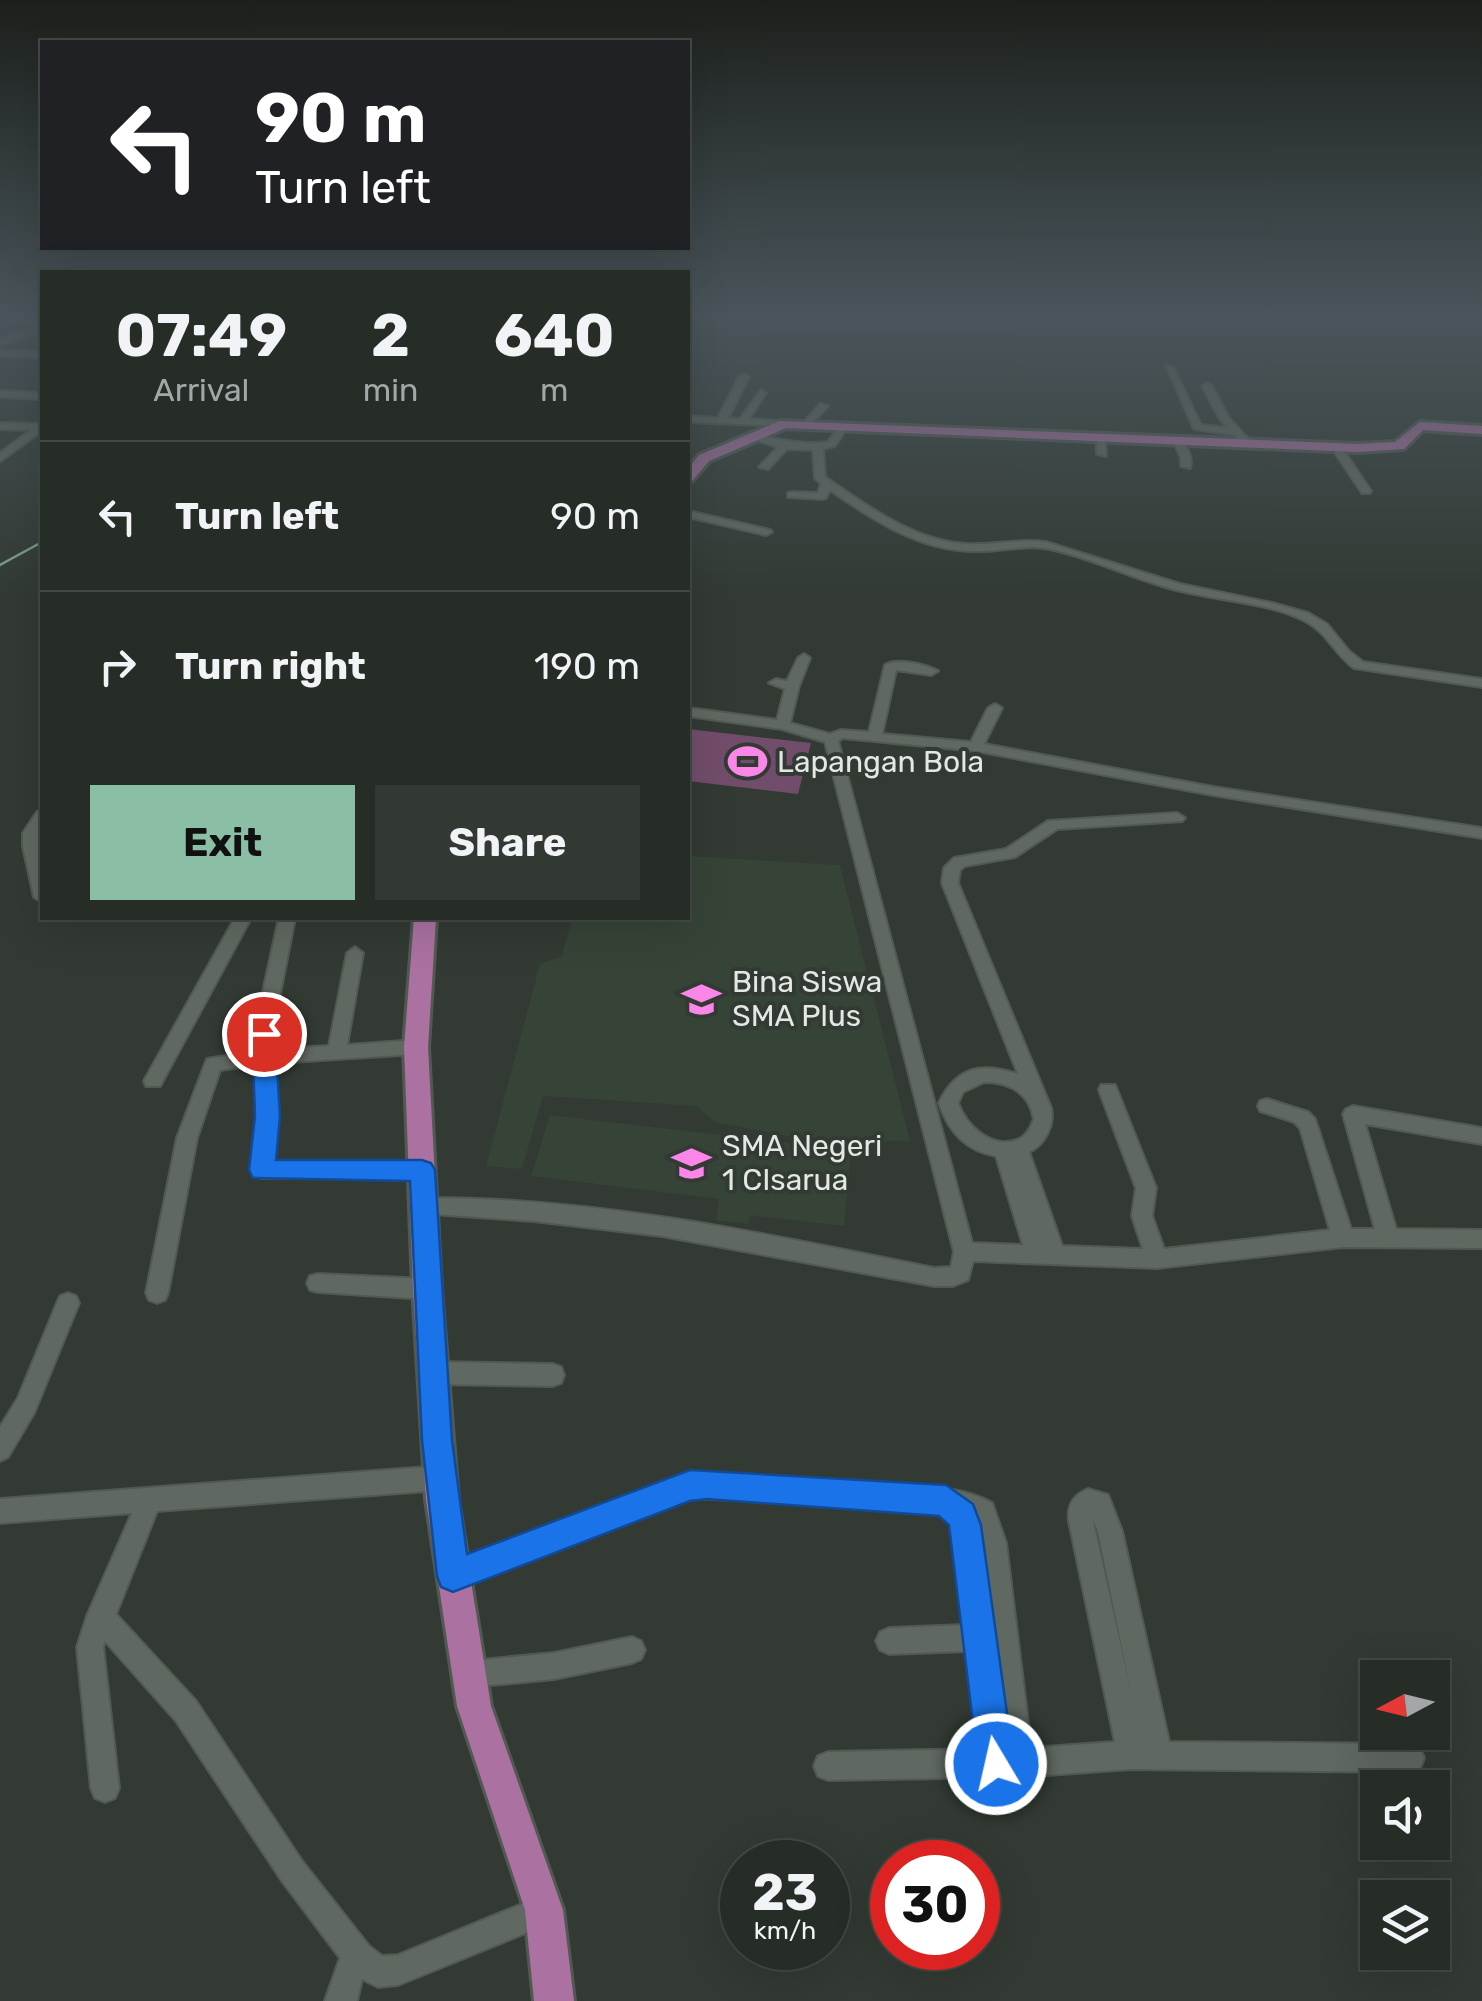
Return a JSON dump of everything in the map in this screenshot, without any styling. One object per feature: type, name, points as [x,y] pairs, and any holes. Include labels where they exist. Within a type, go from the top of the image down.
[{"type":"main road","points":[[690,475],[708,456],[759,438],[784,424],[1020,429],[1178,441],[1242,438],[1336,447],[1394,447],[1425,425],[1482,430]]},
{"type":"main road","points":[[426,920],[416,1048],[427,1289],[441,1478],[453,1576],[480,1727],[544,1910],[554,2001]]},
{"type":"street","points":[[722,420],[727,409]]},
{"type":"street","points":[[743,422],[751,409]]},
{"type":"street","points":[[806,425],[819,409]]},
{"type":"street","points":[[1188,409],[1197,427],[1242,438]]},
{"type":"street","points":[[1219,409],[1242,438]]},
{"type":"street","points":[[690,418],[784,424]]},
{"type":"street","points":[[0,426],[40,428]]},
{"type":"street","points":[[759,438],[783,446],[818,447],[831,444],[843,426]]},
{"type":"street","points":[[0,458],[40,429]]},
{"type":"street","points":[[1100,438],[1102,454]]},
{"type":"street","points":[[1178,441],[1186,466]]},
{"type":"street","points":[[764,468],[783,446]]},
{"type":"street","points":[[818,447],[818,474],[827,483],[882,520],[936,541],[972,548],[1039,544],[1073,552],[1176,587],[1239,596],[1304,616],[1322,624],[1350,660],[1359,665],[1482,684]]},
{"type":"street","points":[[1336,447],[1366,490]]},
{"type":"street","points":[[792,495],[822,496],[827,483]]},
{"type":"street","points":[[690,514],[766,532]]},
{"type":"street","points":[[783,725],[784,684],[804,658]]},
{"type":"street","points":[[875,734],[891,665],[931,671]]},
{"type":"street","points":[[976,748],[995,708]]},
{"type":"street","points":[[690,712],[783,725],[831,739],[847,733],[875,734],[976,748],[1213,791],[1482,832]]},
{"type":"street","points":[[425,1207],[469,1206],[734,1236],[934,1277],[954,1277],[961,1272],[964,1252],[831,739]]},
{"type":"street","points":[[40,818],[31,834],[40,888]]},
{"type":"street","points":[[1036,1096],[1017,1080],[991,1074],[960,1084],[951,1096],[950,1110],[956,1125],[968,1138],[985,1146],[1011,1148],[1034,1139],[1044,1112],[950,883],[952,868],[960,862],[1010,853],[1053,824],[1177,818]]},
{"type":"street","points":[[153,1081],[241,920]]},
{"type":"street","points":[[287,920],[264,1034],[268,1116],[262,1170],[422,1170]]},
{"type":"street","points":[[337,1051],[355,953]]},
{"type":"street","points":[[157,1292],[187,1138],[209,1068],[219,1062],[264,1057],[416,1048]]},
{"type":"street","points":[[991,1074],[1017,1053]]},
{"type":"street","points":[[1108,1090],[1146,1188],[1142,1216],[1157,1258]]},
{"type":"street","points":[[1266,1106],[1308,1124],[1343,1238]]},
{"type":"street","points":[[1388,1238],[1352,1114],[1482,1136]]},
{"type":"street","points":[[1011,1148],[1045,1253]]},
{"type":"street","points":[[964,1252],[1157,1258],[1343,1238],[1482,1239]]},
{"type":"street","points":[[318,1283],[427,1289]]},
{"type":"street","points":[[0,1449],[26,1405],[68,1302]]},
{"type":"street","points":[[434,1373],[552,1375]]},
{"type":"street","points":[[0,1511],[441,1478]]},
{"type":"street","points":[[453,1576],[690,1486],[707,1484],[970,1504],[983,1512],[994,1543],[1008,1763]]},
{"type":"street","points":[[105,1788],[89,1659],[100,1616],[150,1498]]},
{"type":"street","points":[[1094,1500],[1104,1510],[1110,1531],[1144,1755],[1081,1520],[1080,1510],[1088,1501],[1094,1500]]},
{"type":"street","points":[[946,1501],[962,1515],[965,1525],[977,1638],[1008,1763]]},
{"type":"street","points":[[100,1616],[186,1711],[292,1871],[358,1956],[378,1972],[398,1970],[544,1910]]},
{"type":"street","points":[[888,1641],[977,1638]]},
{"type":"street","points":[[470,1674],[554,1666],[632,1650]]},
{"type":"street","points":[[828,1766],[1008,1763],[1144,1755],[1410,1758]]},
{"type":"street","points":[[341,2001],[358,1956]]},
{"type":"shaded area","name":"Lapangan Bola","points":[[690,729],[811,743],[798,794],[690,781]]},
{"type":"shaded area","name":"Bina Siswa SMA Plus","points":[[690,856],[840,865],[910,1141],[799,1138],[714,1122],[697,1106],[543,1096],[522,1169],[486,1166],[540,964],[562,956],[571,920],[690,920]]},
{"type":"shaded area","name":"SMA Negeri 1 CIsarua","points":[[550,1115],[851,1150],[844,1226],[750,1215],[748,1224],[716,1220],[719,1199],[531,1176]]},
{"type":"waterway","points":[[0,565],[40,543]]},
{"type":"place","name":"Lapangan Bola","points":[[747,762]]},
{"type":"place","name":"Bina Siswa SMA Plus","points":[[702,999]]},
{"type":"place","name":"SMA Negeri 1 CIsarua","points":[[692,1163]]},
{"type":"route","points":[[264,1034],[268,1116],[262,1170],[422,1170],[437,1440],[453,1576],[690,1486],[946,1501],[962,1515],[965,1525],[996,1764]]}]
